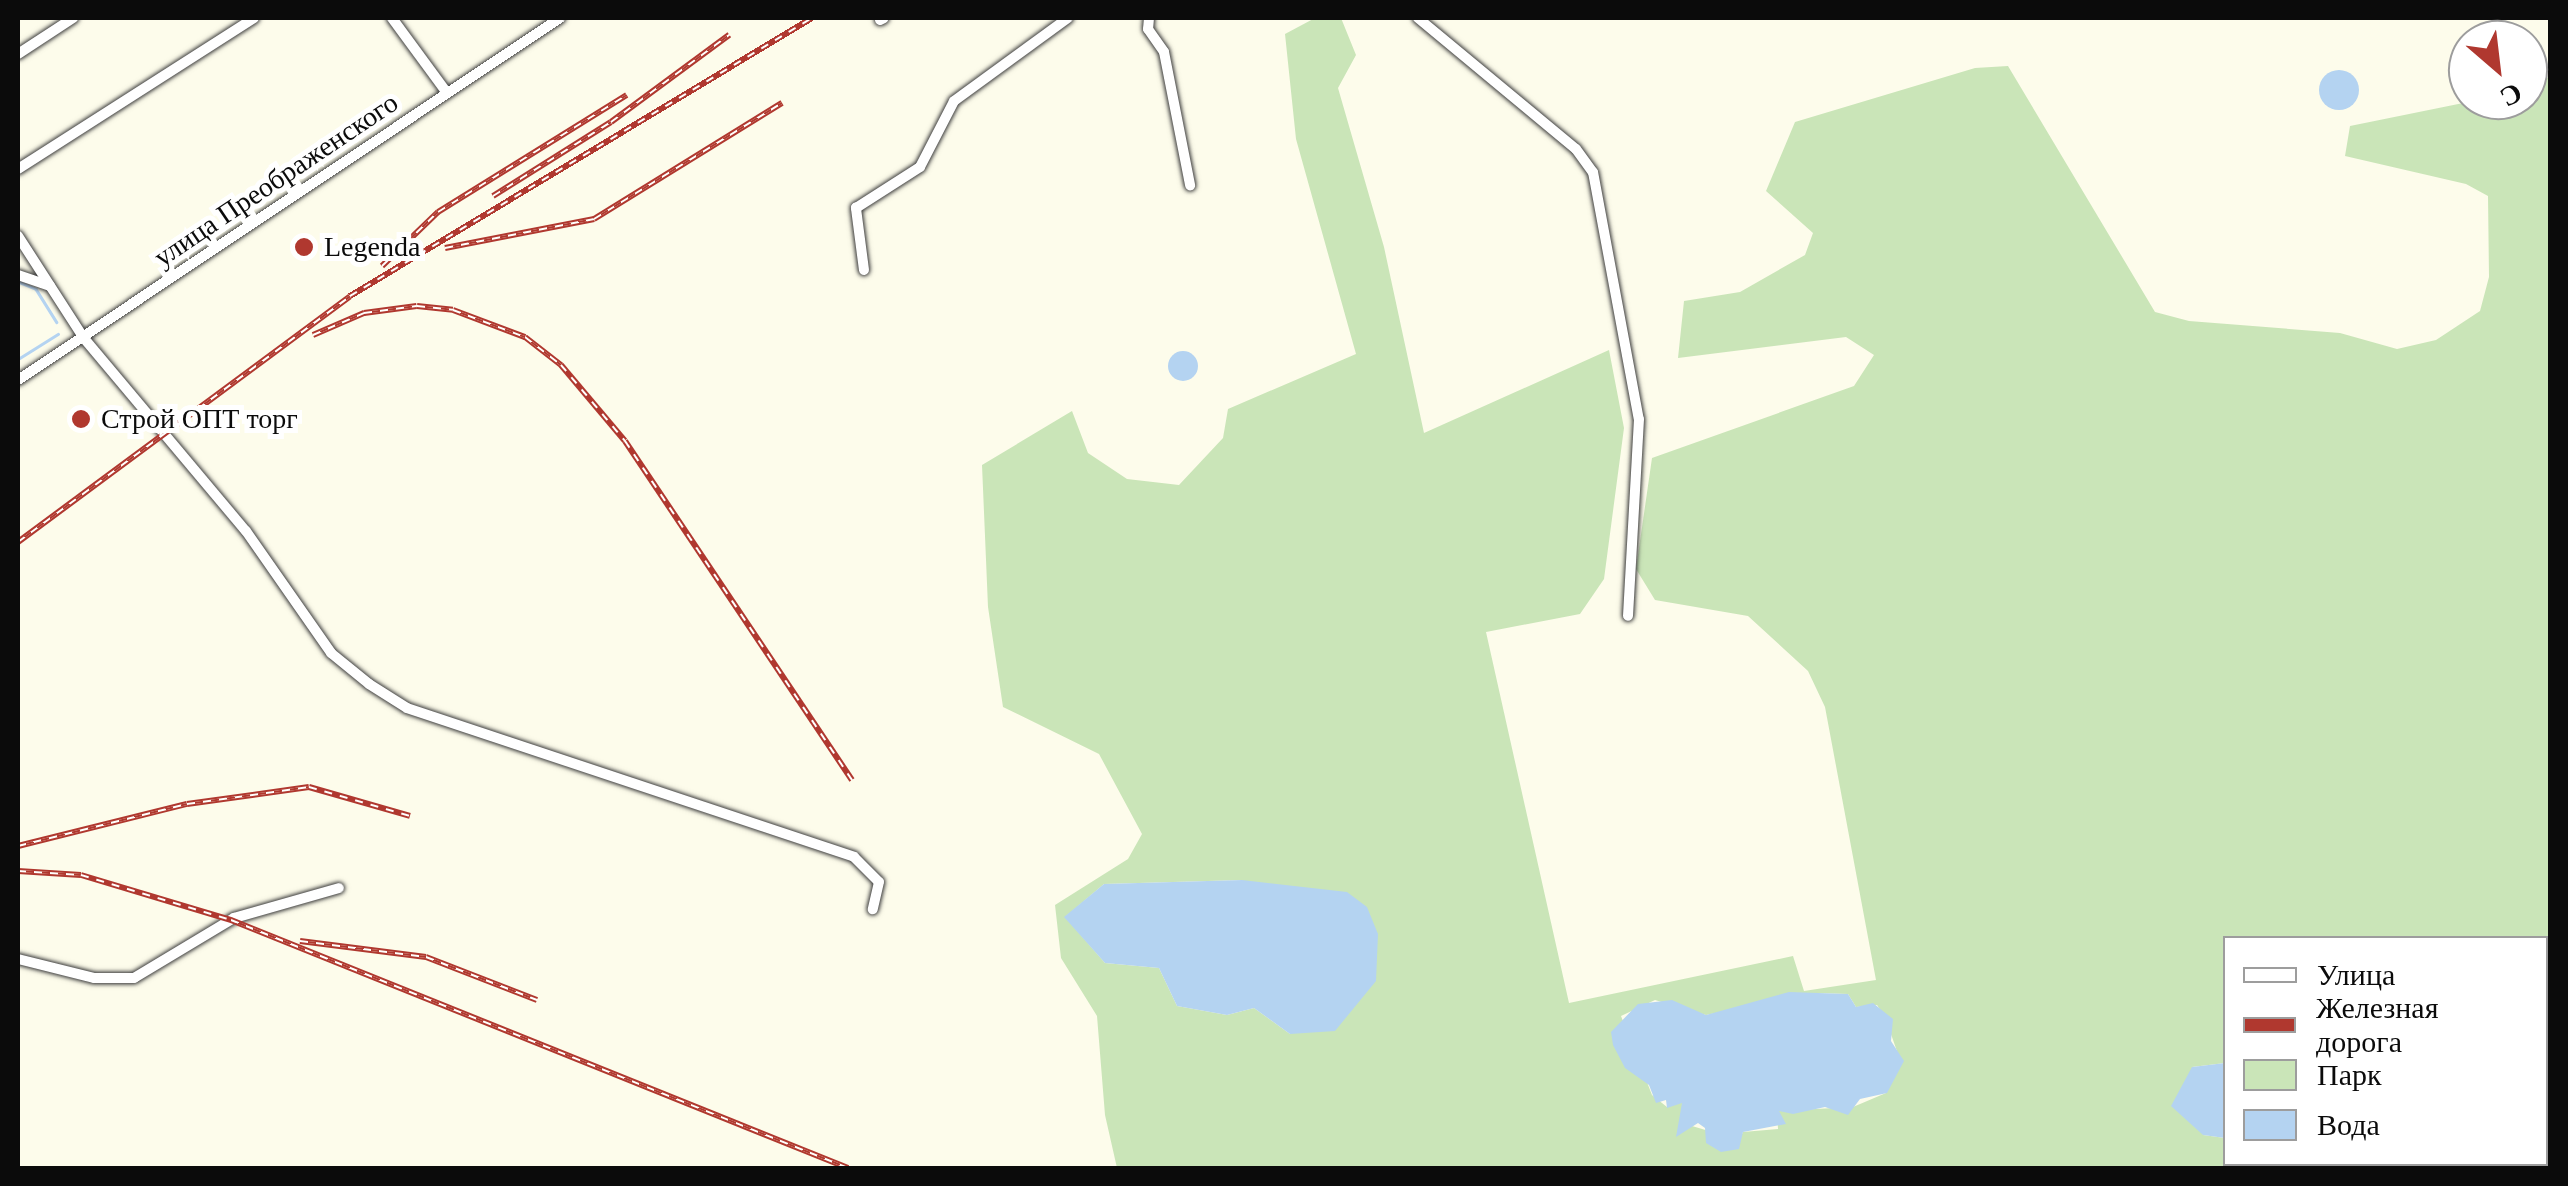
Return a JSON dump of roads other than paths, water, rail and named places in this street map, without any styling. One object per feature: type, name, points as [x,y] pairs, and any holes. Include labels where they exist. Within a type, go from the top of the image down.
[{"type":"street","points":[[18,54],[73,18]]},
{"type":"street","points":[[18,169],[254,18]]},
{"type":"street","points":[[392,18],[447,93]]},
{"type":"street","name":"улица Преображенского","points":[[18,380],[560,18]]},
{"type":"street","points":[[864,270],[856,208],[920,167],[954,102],[1068,18]]},
{"type":"street","points":[[1149,18],[1148,28],[1164,52],[1190,184]]},
{"type":"street","points":[[1418,18],[1576,148],[1593,172],[1639,419],[1628,616]]},
{"type":"street","points":[[18,236],[83,337],[246,531],[332,653],[368,684],[407,708],[854,858],[878,882],[873,908]]},
{"type":"street","points":[[18,276],[52,287]]},
{"type":"street","points":[[18,960],[94,978],[134,978],[234,918],[339,888]]},
{"type":"water","points":[[2339,70],[2353,76],[2359,90],[2353,104],[2339,110],[2325,104],[2319,90],[2325,76]]},
{"type":"water","points":[[1183,351],[1194,355],[1198,366],[1194,377],[1183,381],[1172,377],[1168,366],[1172,355]]},
{"type":"water","points":[[1242,880],[1347,892],[1367,907],[1378,934],[1376,981],[1335,1031],[1290,1034],[1254,1008],[1227,1015],[1177,1006],[1159,968],[1105,963],[1064,917],[1104,884]]},
{"type":"water","points":[[1789,992],[1848,994],[1856,1007],[1873,1003],[1893,1019],[1891,1041],[1904,1061],[1887,1093],[1860,1099],[1848,1115],[1825,1107],[1793,1114],[1779,1111],[1786,1124],[1743,1132],[1739,1149],[1721,1152],[1706,1143],[1705,1128],[1698,1123],[1676,1137],[1682,1103],[1667,1108],[1666,1100],[1656,1103],[1649,1085],[1625,1068],[1611,1032],[1638,1004],[1672,1000],[1706,1015]]},
{"type":"water","points":[[2223,1063],[2223,1138],[2203,1135],[2171,1106],[2192,1067]]},
{"type":"waterway","points":[[19,282],[36,289],[57,322]]},
{"type":"waterway","points":[[18,359],[58,334]]},
{"type":"railway","points":[[18,542],[350,296],[812,18]]},
{"type":"railway","points":[[493,196],[611,122],[729,35]]},
{"type":"railway","points":[[382,266],[438,212],[627,95]]},
{"type":"railway","points":[[445,248],[594,219],[782,103]]},
{"type":"railway","points":[[313,335],[364,313],[417,306],[453,310],[525,337],[561,365],[625,441],[852,780]]},
{"type":"railway","points":[[18,846],[187,804],[309,787],[410,816]]},
{"type":"railway","points":[[18,871],[81,875],[231,920],[848,1168]]},
{"type":"railway","points":[[300,941],[426,957],[537,1000]]},
{"type":"place","name":"Legenda","points":[[304,247]]},
{"type":"place","name":"Строй ОПТ торг","points":[[81,419]]}]
